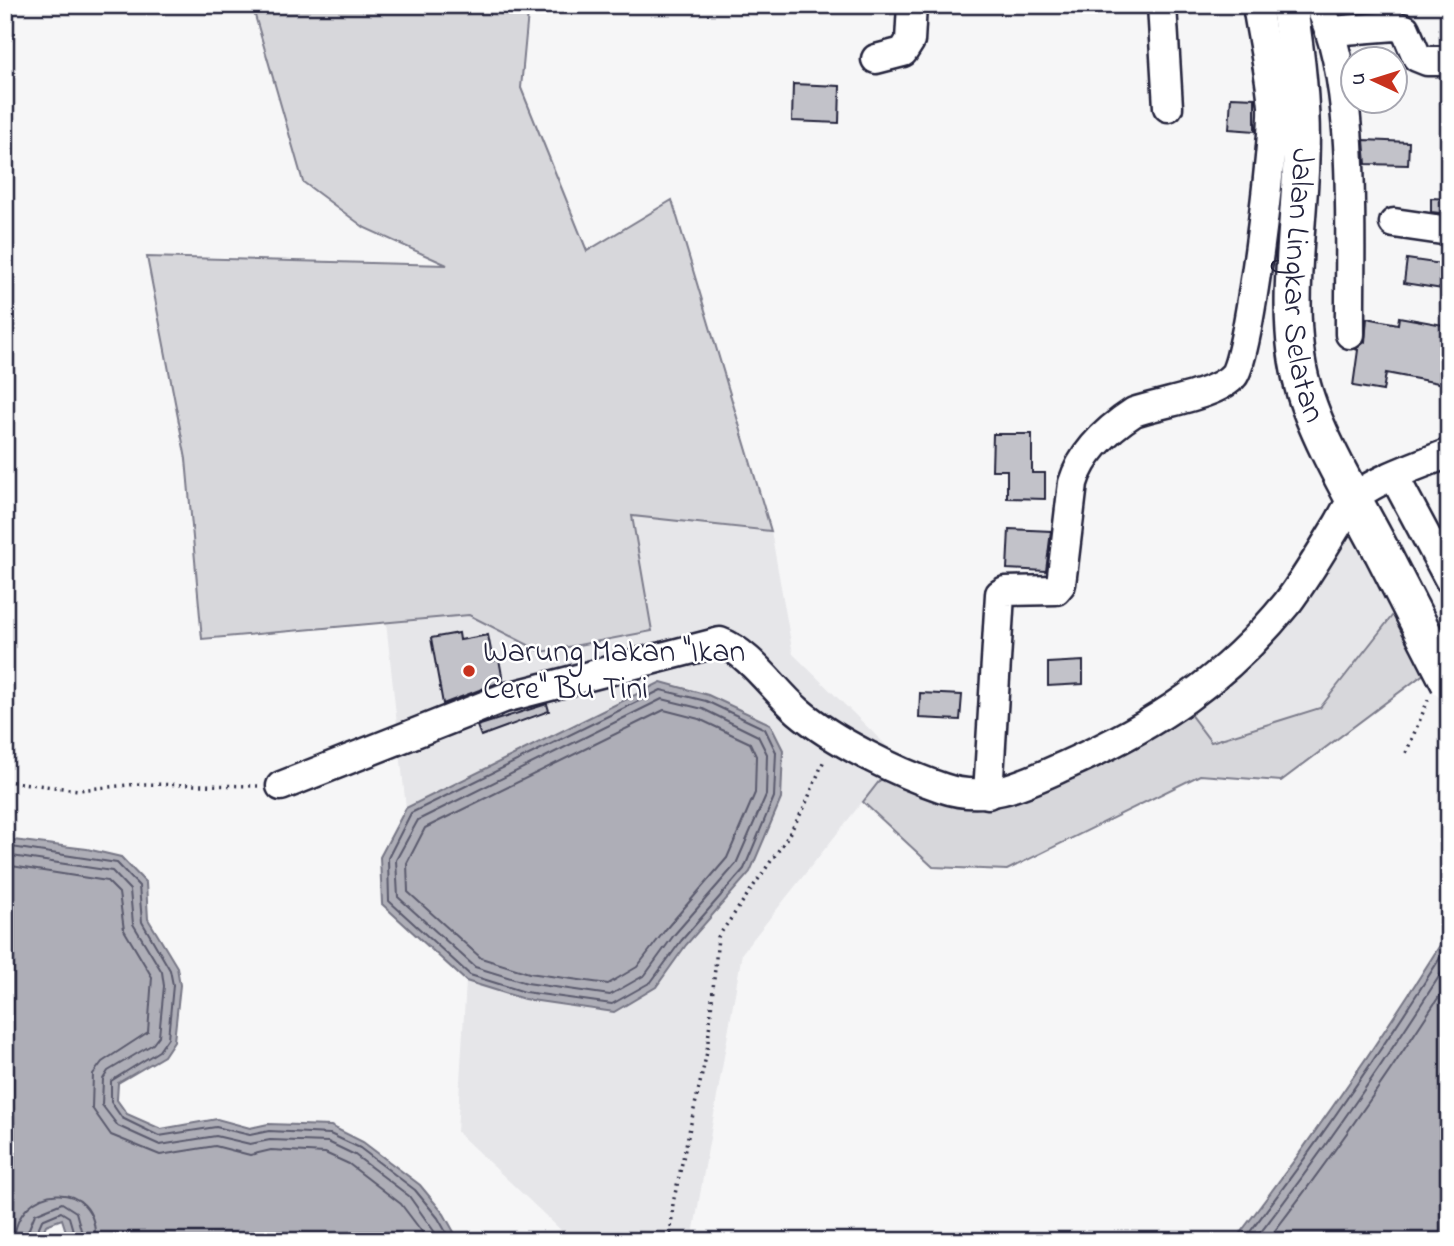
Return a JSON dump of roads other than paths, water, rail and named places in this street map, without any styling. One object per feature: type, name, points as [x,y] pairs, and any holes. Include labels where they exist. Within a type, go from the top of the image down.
[{"type":"main road","name":"Jalan Lingkar Selatan","points":[[1289,5],[1300,77],[1301,157],[1295,268],[1298,364],[1310,407],[1381,550],[1442,687]]},
{"type":"street","points":[[876,59],[903,52],[910,41],[912,5]]},
{"type":"street","points":[[1162,5],[1168,107]]},
{"type":"street","points":[[988,794],[1000,594],[1005,591],[1056,590],[1061,584],[1073,484],[1078,468],[1083,458],[1115,426],[1134,412],[1223,384],[1236,374],[1249,312],[1273,141],[1273,105],[1257,5]]},
{"type":"street","points":[[1319,5],[1332,31],[1346,122],[1350,334]]},
{"type":"street","points":[[1332,31],[1395,26],[1405,29],[1417,57],[1427,61],[1449,61]]},
{"type":"street","points":[[1394,223],[1449,231]]},
{"type":"street","points":[[281,786],[504,698],[701,644],[720,642],[733,646],[798,711],[832,738],[941,788],[965,794],[988,794],[1019,786],[1108,747],[1151,724],[1205,687],[1250,647],[1289,600],[1354,498],[1394,476],[1449,453]]},
{"type":"street","points":[[1394,476],[1449,579]]},
{"type":"water","points":[[661,682],[708,695],[770,724],[783,750],[781,799],[750,872],[686,945],[656,987],[614,1012],[524,999],[466,981],[382,904],[380,857],[406,808]]},
{"type":"water","points":[[5,839],[87,849],[121,857],[146,883],[148,919],[177,967],[180,985],[174,1041],[164,1056],[118,1083],[117,1100],[127,1114],[161,1129],[217,1119],[250,1128],[268,1124],[331,1126],[363,1142],[420,1185],[444,1214],[459,1241],[69,1241],[62,1219],[46,1225],[39,1241],[5,1241]]},
{"type":"water","points":[[1449,931],[1449,1241],[1234,1241],[1345,1089]]},
{"type":"place","name":"Warung Makan \"Ikan Cere\" Bu Tini","points":[[469,671]]}]
